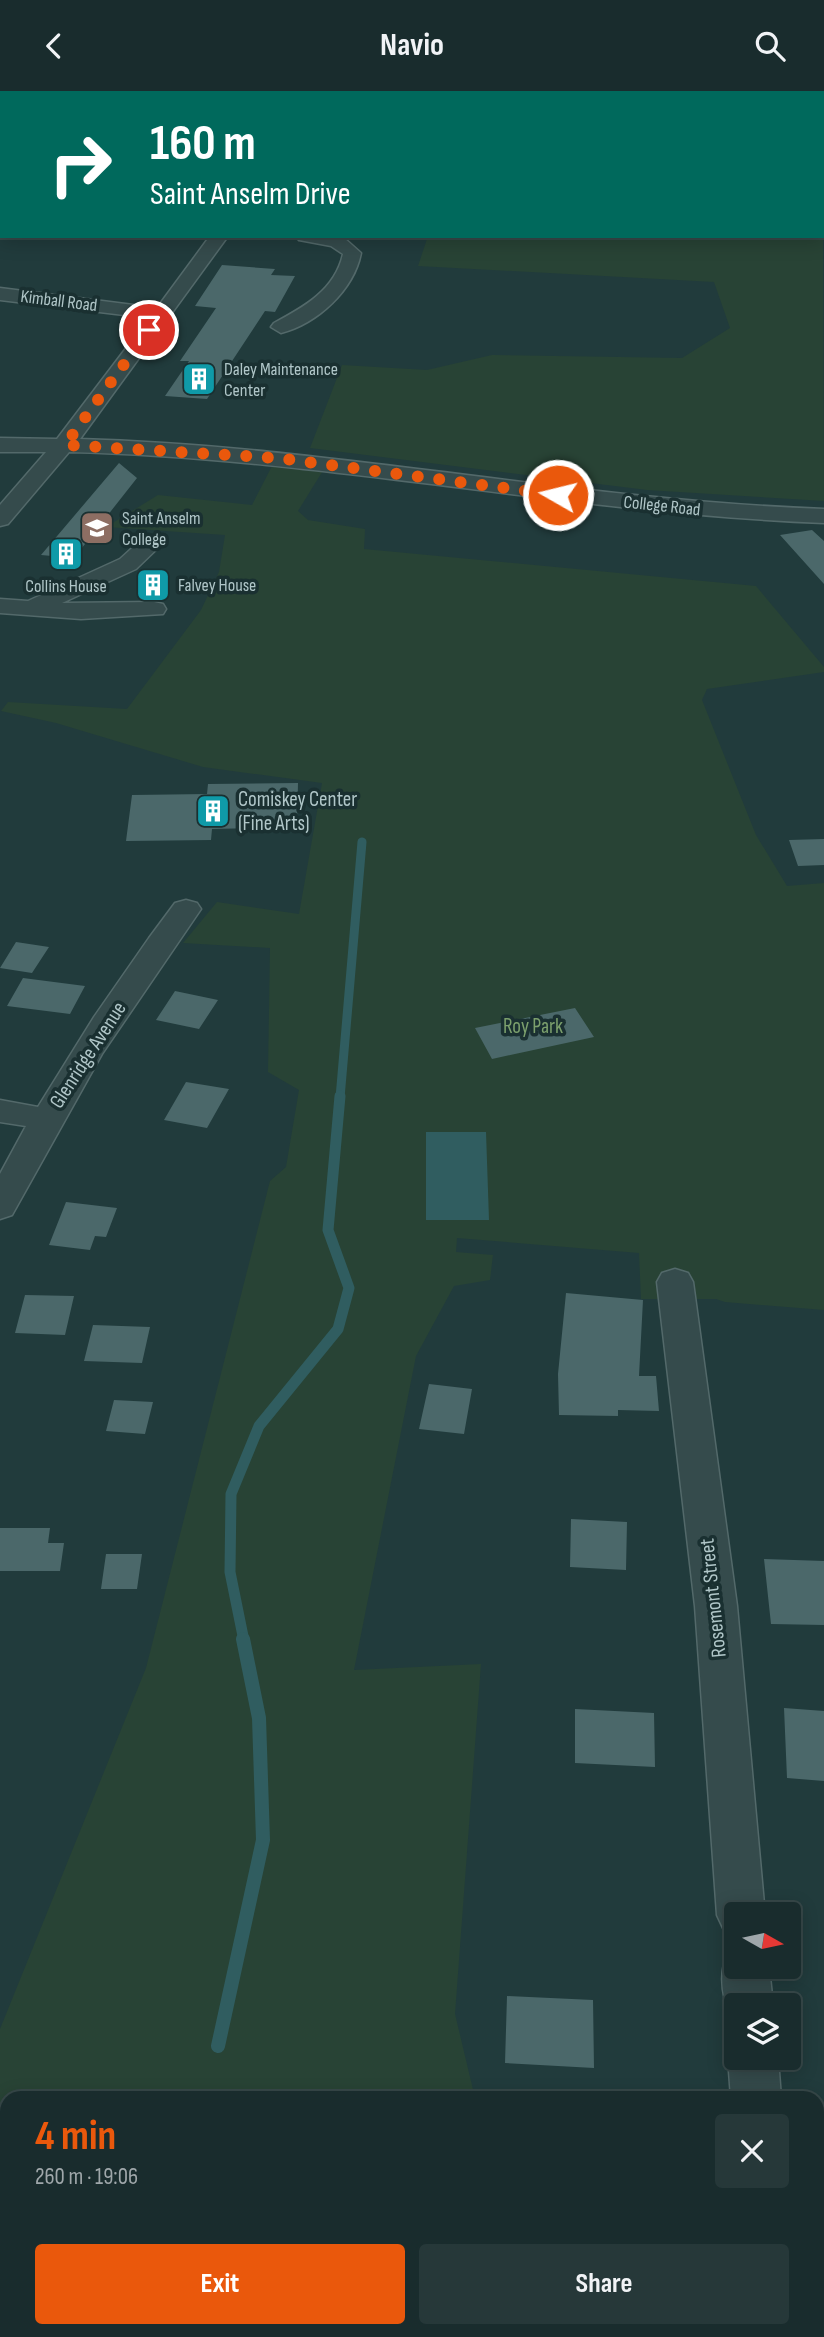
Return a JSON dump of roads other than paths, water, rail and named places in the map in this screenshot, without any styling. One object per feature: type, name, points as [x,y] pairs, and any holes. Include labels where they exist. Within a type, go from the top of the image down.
[{"type":"street","points":[[0,519],[65,445],[217,238]]},
{"type":"street","points":[[281,327],[334,290],[351,259],[352,253],[344,244],[316,238]]},
{"type":"street","name":"Kimball Road","points":[[0,294],[160,314]]},
{"type":"street","name":"College Road","points":[[0,445],[65,445],[253,456],[652,506],[824,516]]},
{"type":"street","points":[[31,609],[128,564],[150,544]]},
{"type":"street","points":[[0,606],[81,612],[154,609]]},
{"type":"street","name":"Glenridge Avenue","points":[[0,1207],[46,1119],[152,955],[186,909]]},
{"type":"street","points":[[0,1111],[46,1119]]},
{"type":"street","name":"Rosemont Street","points":[[675,1282],[716,1606],[740,1902]]},
{"type":"street","points":[[754,2070],[755,2091]]},
{"type":"water","points":[[426,1132],[486,1132],[489,1220],[426,1220]]},
{"type":"waterway","points":[[340,1098],[362,842]]},
{"type":"waterway","points":[[244,1641],[230,1572],[231,1494],[259,1426],[338,1329],[349,1288],[328,1230],[340,1096]]},
{"type":"waterway","points":[[218,2046],[263,1840],[259,1718],[243,1639]]},
{"type":"place","name":"Daley Maintenance Center","points":[[199,379]]},
{"type":"place","name":"Saint Anselm College","points":[[97,528]]},
{"type":"place","name":"Collins House","points":[[66,554]]},
{"type":"place","name":"Falvey House","points":[[153,585]]},
{"type":"place","name":"Comiskey Center (Fine Arts)","points":[[213,811]]},
{"type":"park label","name":"Roy Park","points":[[533,1026]]}]
